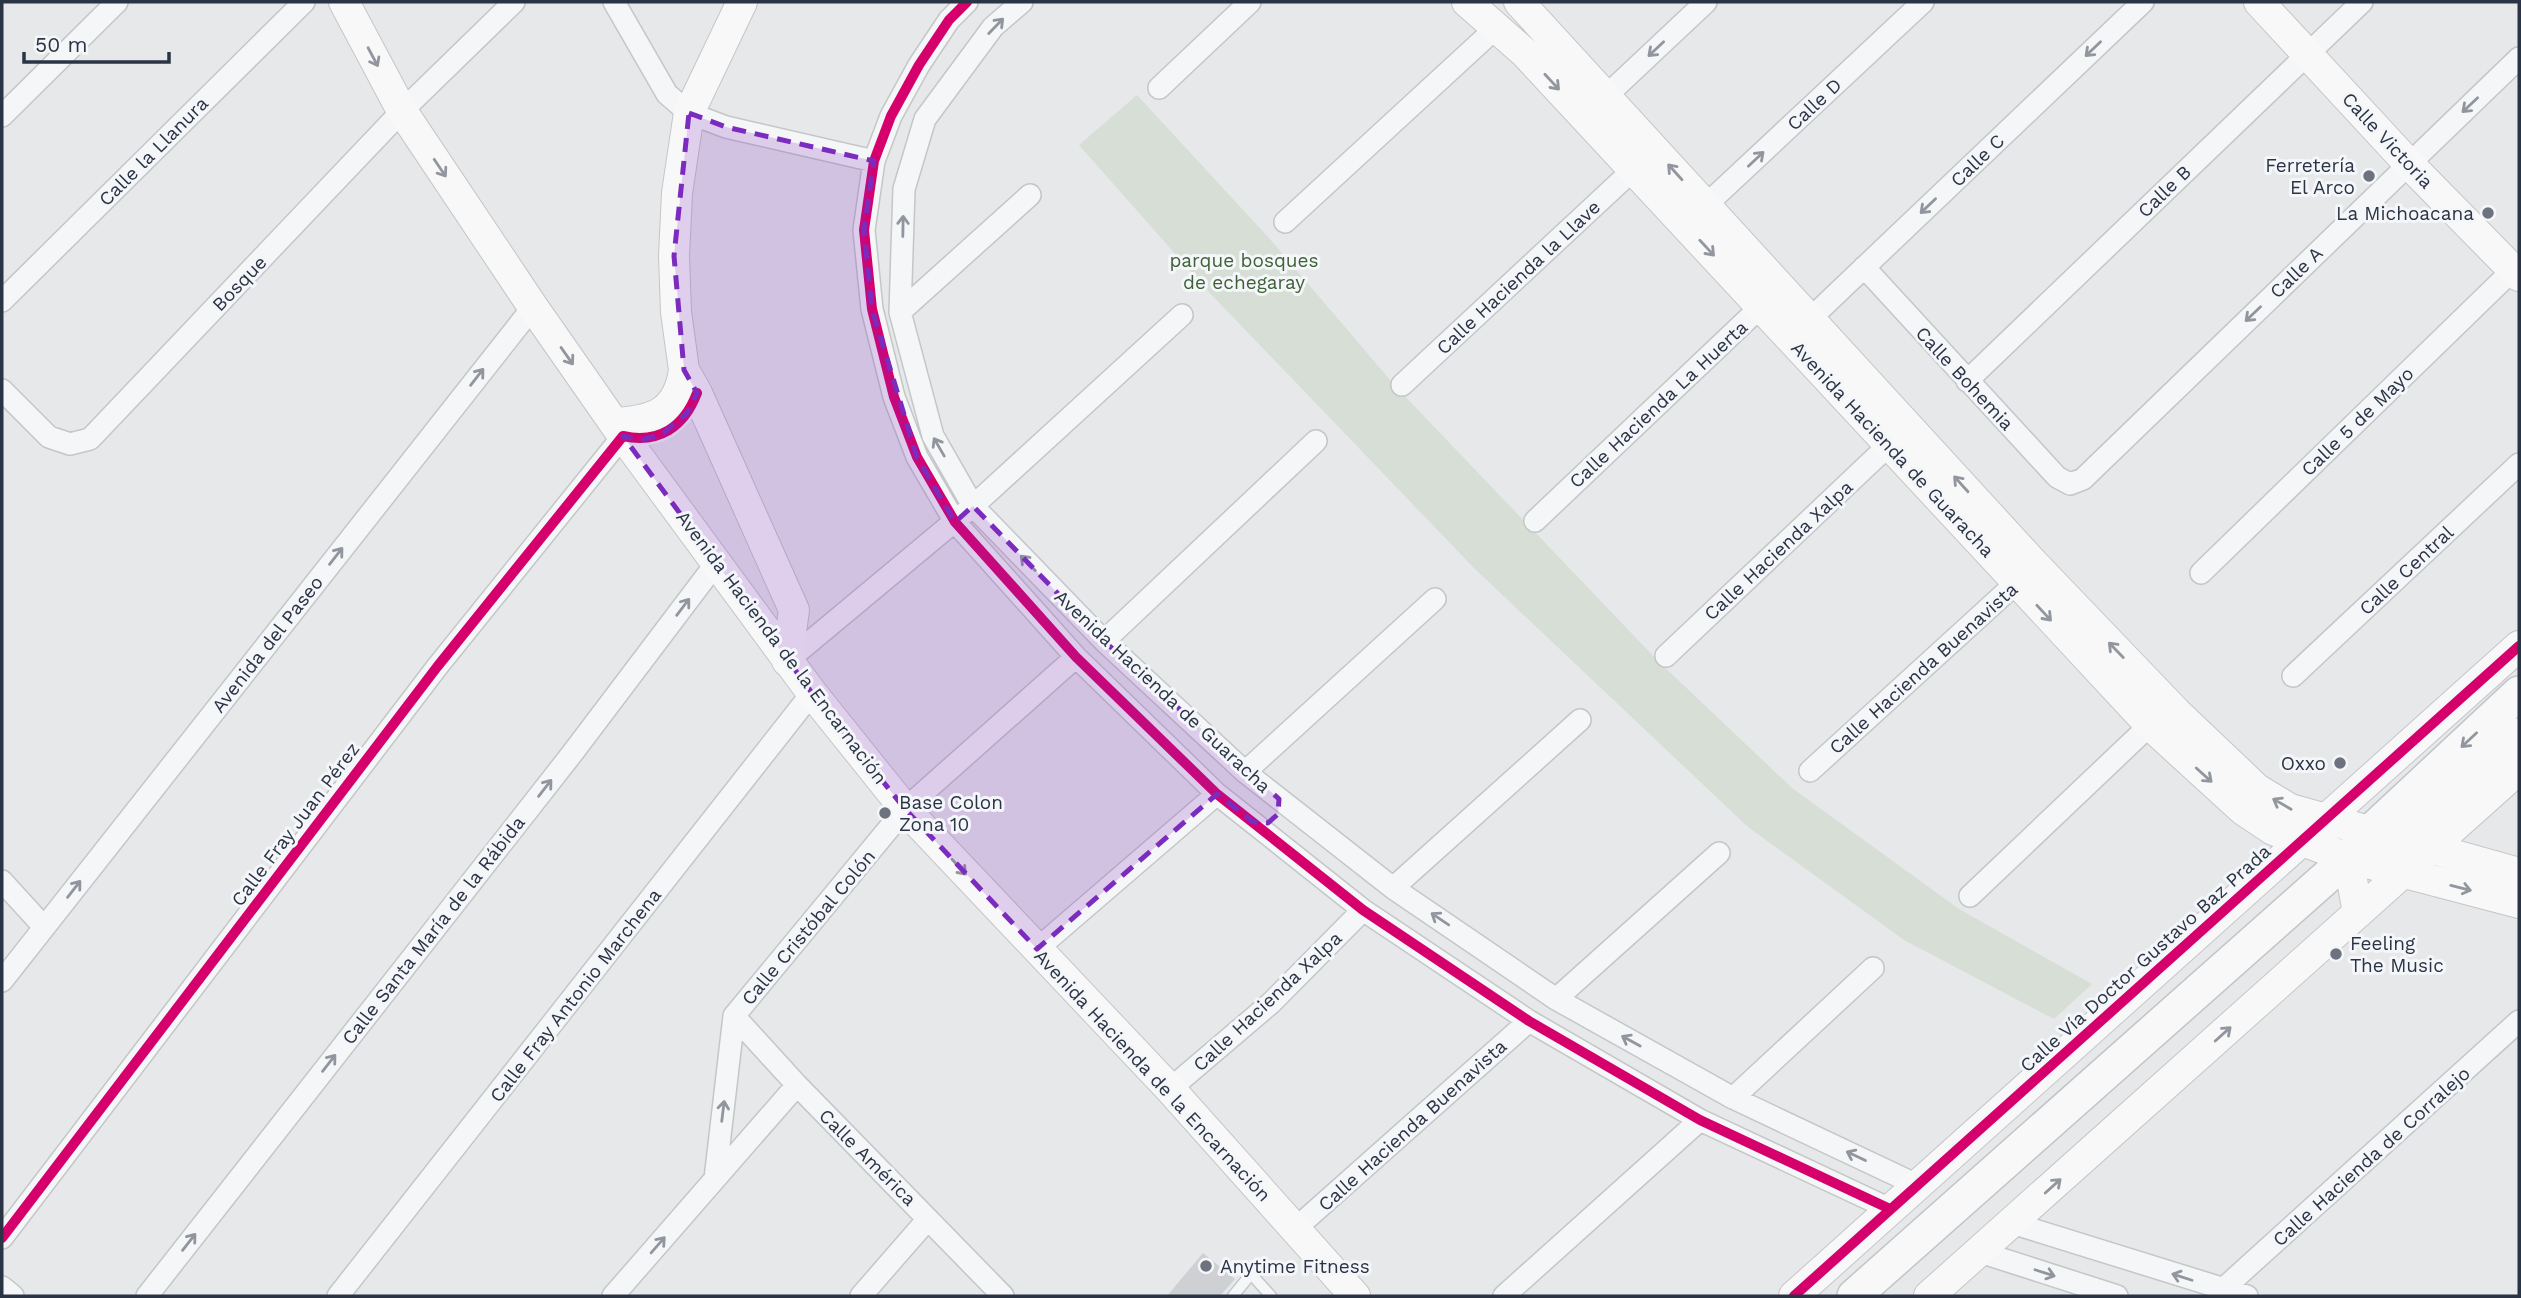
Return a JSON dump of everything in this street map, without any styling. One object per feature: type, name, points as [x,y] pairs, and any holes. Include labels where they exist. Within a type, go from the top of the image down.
[{"type":"main road","name":"Avenida Hacienda de la Encarnación","points":[[344,2],[401,111],[618,430],[717,562],[787,662],[905,809],[1170,1089],[1295,1229],[1341,1285]]},
{"type":"main road","points":[[742,2],[689,113],[677,193],[674,256],[676,312],[690,381],[794,610],[787,662]]},
{"type":"main road","name":"Avenida Hacienda de Guaracha","points":[[1467,2],[1525,53],[1634,169],[1771,297],[1811,318],[2150,725],[2243,810],[2273,830],[2348,858]]},
{"type":"main road","name":"Avenida Hacienda de Guaracha","points":[[1519,2],[1706,205],[1771,297],[1890,444],[2026,574],[2257,789],[2290,809],[2371,831],[2412,855]]},
{"type":"main road","name":"Calle Victoria","points":[[2259,2],[2408,163],[2517,270]]},
{"type":"main road","points":[[1525,53],[1547,33]]},
{"type":"main road","points":[[618,430],[652,418],[665,410],[682,385],[690,381]]},
{"type":"main road","name":"Calle Vía Doctor Gustavo Baz Prada","points":[[1794,1296],[2519,646]]},
{"type":"main road","points":[[1854,1296],[2348,858],[2371,831],[2519,693]]},
{"type":"main road","points":[[1929,1296],[2358,913],[2519,735]]},
{"type":"main road","points":[[2412,855],[2519,769]]},
{"type":"main road","points":[[2348,858],[2412,855],[2519,873]]},
{"type":"main road","points":[[2412,855],[2519,903]]},
{"type":"main road","points":[[2348,858],[2358,913]]},
{"type":"street","points":[[2,116],[117,2]]},
{"type":"street","name":"Calle la Llanura","points":[[2,301],[303,2]]},
{"type":"street","name":"Bosque","points":[[2,390],[49,437],[70,444],[90,439],[401,111],[514,2]]},
{"type":"street","points":[[614,2],[667,94],[689,113],[726,127],[874,161]]},
{"type":"street","name":"Avenida Hacienda de Guaracha","points":[[967,2],[949,20],[919,65],[891,117],[874,161],[864,230],[872,309],[894,397],[917,457],[955,522],[1076,657],[1217,794],[1363,911],[1529,1021],[1700,1120],[1890,1209]]},
{"type":"street","name":"Avenida Hacienda de Guaracha","points":[[1022,2],[993,27],[925,118],[904,189],[900,312],[933,436],[973,506],[1104,641],[1245,772],[1393,888],[1556,999],[1733,1098],[1917,1185]]},
{"type":"street","points":[[1159,88],[1250,2]]},
{"type":"street","points":[[1606,96],[1706,2]]},
{"type":"street","name":"Calle D","points":[[1706,205],[1923,2]]},
{"type":"street","name":"Calle C","points":[[1811,318],[2143,2]]},
{"type":"street","name":"Calle B","points":[[1968,381],[2362,2]]},
{"type":"street","points":[[1285,222],[1497,27]]},
{"type":"street","name":"Calle A","points":[[2070,484],[2083,480],[2519,58]]},
{"type":"street","name":"Calle Hacienda la Llave","points":[[1402,385],[1634,169]]},
{"type":"street","points":[[900,312],[1030,195]]},
{"type":"street","name":"Calle Bohemia","points":[[1864,267],[2057,477],[2070,484]]},
{"type":"street","name":"Calle 5 de Mayo","points":[[2201,573],[2517,270]]},
{"type":"street","name":"Calle Hacienda La Huerta","points":[[1535,522],[1771,297]]},
{"type":"street","name":"Avenida del Paseo","points":[[2,981],[533,307]]},
{"type":"street","points":[[787,662],[955,522],[1182,315]]},
{"type":"street","name":"Calle Fray Juan Pérez","points":[[2,1238],[618,430]]},
{"type":"street","points":[[1104,641],[1316,440]]},
{"type":"street","name":"Calle Hacienda Xalpa","points":[[1665,656],[1890,444]]},
{"type":"street","name":"Calle Central","points":[[2293,676],[2519,464]]},
{"type":"street","name":"Calle Santa María de la Rábida","points":[[147,1296],[571,755],[717,562]]},
{"type":"street","name":"Calle Hacienda Buenavista","points":[[1810,771],[2026,574]]},
{"type":"street","points":[[1245,772],[1435,599]]},
{"type":"street","points":[[905,809],[1076,657]]},
{"type":"street","name":"Calle Fray Antonio Marchena","points":[[338,1296],[812,693]]},
{"type":"street","points":[[1393,888],[1580,719]]},
{"type":"street","points":[[1970,896],[2150,725]]},
{"type":"street","points":[[1037,949],[1217,794]]},
{"type":"street","points":[[1253,822],[1268,823],[1278,814],[1279,799]]},
{"type":"street","name":"Calle Cristóbal Colón","points":[[715,1179],[734,1016],[905,809]]},
{"type":"street","points":[[1556,999],[1719,853]]},
{"type":"street","points":[[1335,886],[1335,874],[1345,865],[1361,863]]},
{"type":"street","points":[[2,881],[44,927]]},
{"type":"street","name":"Calle Hacienda Xalpa","points":[[1170,1089],[1271,1003],[1363,911]]},
{"type":"street","points":[[1733,1098],[1873,968]]},
{"type":"street","name":"Calle América","points":[[734,1016],[797,1085],[1003,1296]]},
{"type":"street","name":"Calle Hacienda Buenavista","points":[[1295,1229],[1529,1021]]},
{"type":"street","name":"Calle Hacienda de Corralejo","points":[[2222,1290],[2519,1021]]},
{"type":"street","points":[[1651,1091],[1668,1062]]},
{"type":"street","points":[[613,1296],[797,1085]]},
{"type":"street","points":[[1504,1296],[1700,1120]]},
{"type":"street","points":[[861,1296],[928,1219]]},
{"type":"street","points":[[2012,1223],[2247,1296]]},
{"type":"street","points":[[1980,1252],[2117,1296]]},
{"type":"street","points":[[2,1287],[13,1296]]},
{"type":"lane","points":[[1233,1296],[1251,1274],[1271,1296]]},
{"type":"highlighted area","points":[[689,113],[726,127],[874,161],[864,230],[872,309],[917,457],[955,522],[973,506],[1104,641],[1279,799],[1278,814],[1268,823],[1253,822],[1217,794],[1037,949],[905,809],[812,693],[623,436],[641,440],[662,434],[687,413],[697,393],[684,370],[674,256]]},
{"type":"green space","name":"parque bosques de echegaray","points":[[1137,95],[1268,237],[1397,388],[1658,661],[1792,788],[1959,909],[2092,984],[2054,1019],[1904,940],[1748,827],[1474,568],[1208,291],[1079,145]]},
{"type":"building","name":"Anytime Fitness","points":[[1203,1253],[1235,1279],[1220,1296],[1167,1296]]},
{"type":"cycle path","points":[[967,2],[949,20],[919,65],[891,116],[874,161],[864,230],[872,309],[894,397],[917,457],[955,522],[1076,657],[1217,794],[1363,910],[1529,1021],[1700,1120],[1890,1209]]},
{"type":"cycle path","points":[[2,1238],[437,667],[623,436],[648,437],[669,430],[685,415],[697,393]]},
{"type":"cycle path","points":[[1794,1296],[2519,646]]},
{"type":"place","name":"Ferretería El Arco","points":[[2369,176]]},
{"type":"place","name":"La Michoacana","points":[[2488,213]]},
{"type":"place","name":"Oxxo","points":[[2340,763]]},
{"type":"place","name":"Base Colon Zona 10","points":[[885,813]]},
{"type":"place","name":"Feeling The Music","points":[[2336,954]]},
{"type":"place","name":"Anytime Fitness","points":[[1206,1266]]}]
